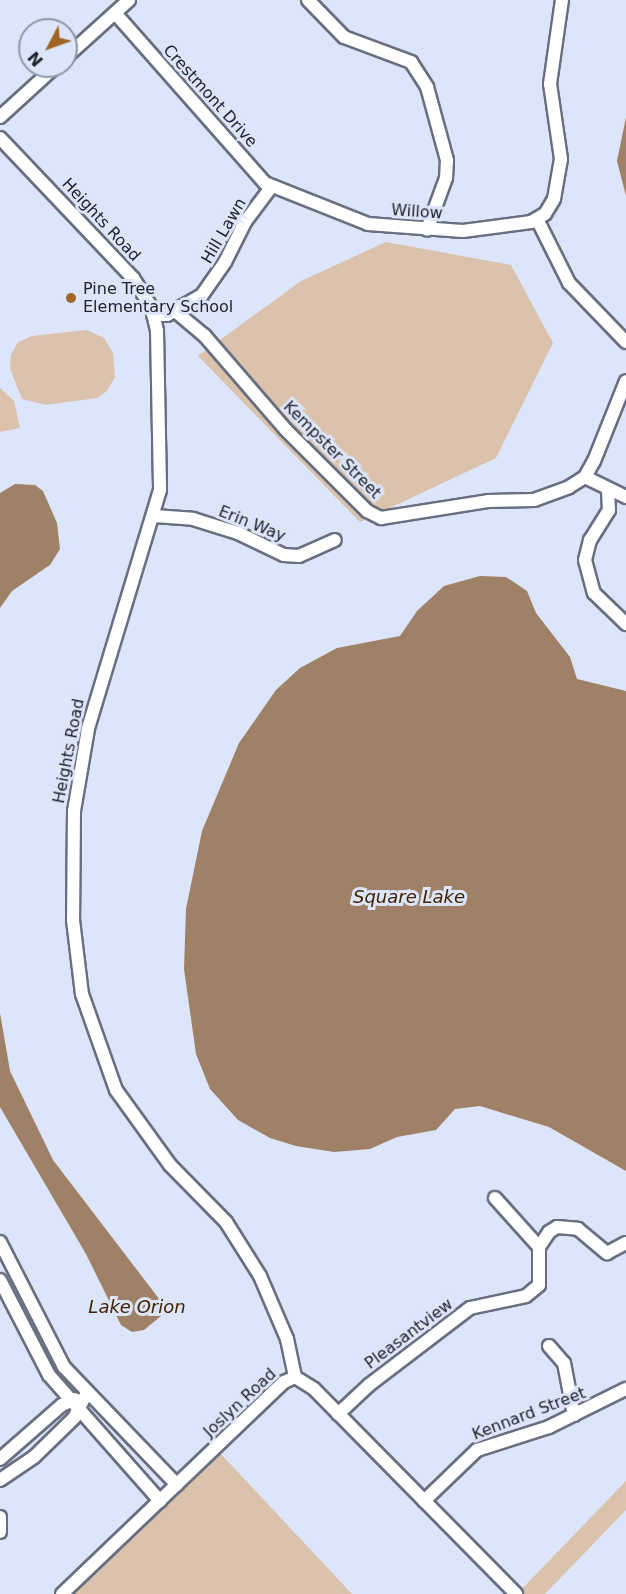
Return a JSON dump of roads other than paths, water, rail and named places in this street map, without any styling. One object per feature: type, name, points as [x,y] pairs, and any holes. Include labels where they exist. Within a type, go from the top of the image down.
[{"type":"street","points":[[78,46],[129,0]]},
{"type":"street","points":[[308,0],[344,37],[411,62],[427,87],[447,160],[446,178],[427,230]]},
{"type":"street","points":[[562,0],[549,100],[561,159],[554,199],[545,214],[537,219],[569,284],[626,342]]},
{"type":"street","name":"Crestmont Drive","points":[[115,13],[272,186]]},
{"type":"street","points":[[0,117],[43,78]]},
{"type":"street","name":"Heights Road","points":[[0,138],[133,278],[153,315],[162,434],[160,490],[154,516],[98,694],[81,762],[71,864],[78,969],[88,1018],[116,1090],[170,1165],[226,1222],[245,1251],[276,1311],[292,1355],[295,1377]]},
{"type":"street","name":"Willow","points":[[272,186],[359,221],[427,230],[472,230],[537,219]]},
{"type":"street","name":"Hill Lawn","points":[[175,312],[202,295],[211,284],[245,222],[272,186]]},
{"type":"street","points":[[153,315],[175,312]]},
{"type":"street","name":"Kempster Street","points":[[175,312],[204,334],[286,430],[347,492],[381,518],[488,501],[534,500],[585,477]]},
{"type":"street","points":[[626,381],[585,477],[608,491],[626,497]]},
{"type":"street","points":[[608,491],[609,510],[590,540],[585,560],[594,593],[626,624]]},
{"type":"street","name":"Erin Way","points":[[154,516],[203,522],[284,555],[299,556],[335,540]]},
{"type":"street","points":[[495,1198],[539,1247],[549,1232],[557,1227],[578,1230],[607,1253],[626,1243]]},
{"type":"street","points":[[0,1242],[56,1353],[87,1393],[177,1485]]},
{"type":"street","name":"Pleasantview","points":[[338,1414],[369,1385],[470,1308],[526,1296],[538,1285],[539,1247]]},
{"type":"street","points":[[0,1280],[50,1375],[73,1405],[160,1501]]},
{"type":"street","points":[[549,1347],[564,1363],[574,1415]]},
{"type":"street","name":"Joslyn Road","points":[[62,1594],[284,1382],[295,1377],[307,1382],[516,1594]]},
{"type":"street","name":"Kennard Street","points":[[424,1501],[477,1450],[574,1415],[626,1389]]},
{"type":"street","points":[[0,1459],[87,1393]]},
{"type":"street","points":[[0,1480],[34,1456],[74,1418],[73,1405]]},
{"type":"street","points":[[0,1516],[0,1532]]},
{"type":"water","points":[[626,117],[626,196],[617,161]]},
{"type":"water","points":[[15,484],[35,485],[43,491],[57,523],[60,549],[50,565],[12,591],[0,608],[0,493]]},
{"type":"water","name":"Square Lake","points":[[480,576],[506,577],[527,591],[536,613],[570,657],[577,679],[626,691],[626,1171],[549,1127],[480,1106],[455,1109],[436,1130],[397,1137],[370,1149],[334,1152],[296,1146],[270,1138],[238,1120],[210,1089],[196,1054],[184,969],[186,909],[202,831],[239,743],[276,690],[300,668],[337,648],[400,636],[417,611],[444,586]]},
{"type":"water","name":"Lake Orion","points":[[0,1013],[10,1071],[53,1160],[163,1304],[161,1316],[144,1330],[132,1332],[121,1325],[86,1254],[0,1107]]},
{"type":"place","name":"Pine Tree Elementary School","points":[[71,298]]}]
